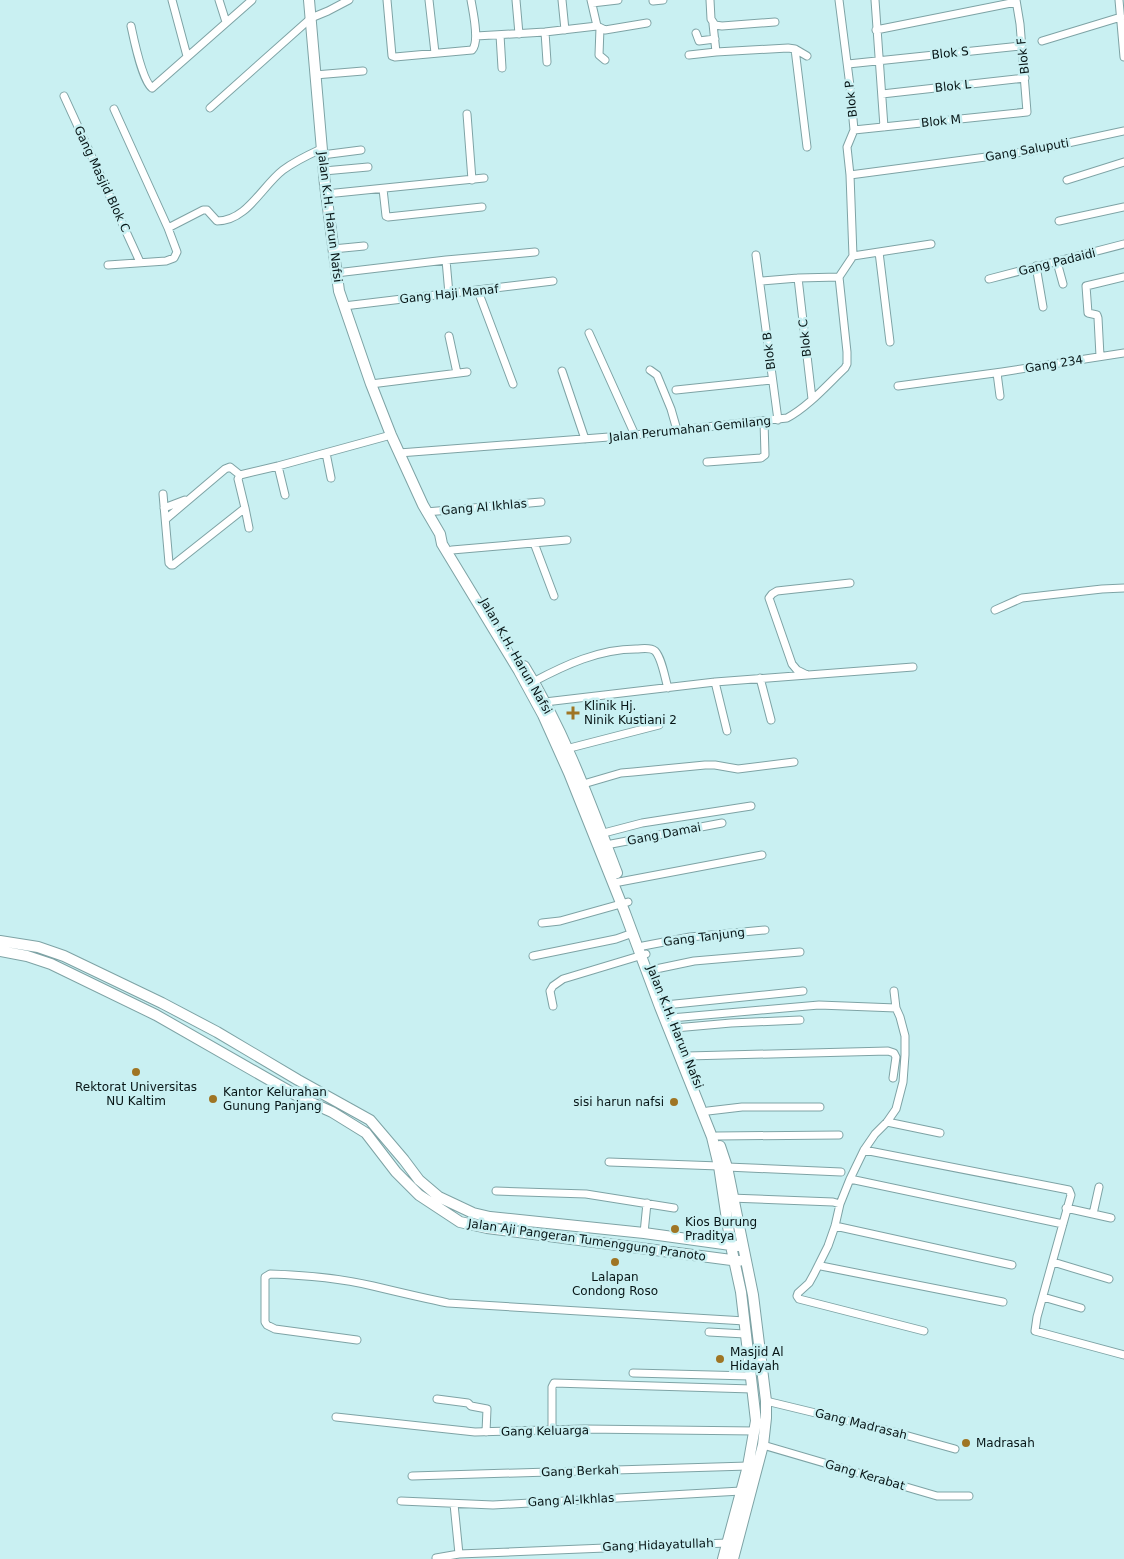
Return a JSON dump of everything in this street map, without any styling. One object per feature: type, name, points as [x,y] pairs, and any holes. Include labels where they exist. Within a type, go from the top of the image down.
[{"type":"main road","name":"Jalan K.H. Harun Nafsi","points":[[309,0],[332,249],[344,306],[390,435],[426,512],[452,550],[522,669],[578,785]]},
{"type":"main road","name":"Jalan K.H. Harun Nafsi","points":[[440,534],[442,544],[545,702],[566,748],[578,785],[672,1025],[687,1056],[717,1136],[729,1198],[753,1295],[766,1401],[763,1445],[733,1559]]},
{"type":"main road","name":"Jalan K.H. Harun Nafsi","points":[[598,835],[606,845],[617,882]]},
{"type":"main road","name":"Jalan K.H. Harun Nafsi","points":[[625,903],[633,933],[652,970],[723,1166]]},
{"type":"main road","name":"Jalan Aji Pangeran Tumenggung Pranoto","points":[[0,941],[38,947],[64,956],[217,1032],[370,1120],[404,1160],[418,1180],[438,1197],[473,1213],[490,1217],[644,1233],[742,1246]]},
{"type":"main road","name":"Jalan Aji Pangeran Tumenggung Pranoto","points":[[0,951],[27,956],[51,964],[156,1015],[303,1099],[332,1112],[366,1133],[396,1172],[419,1195],[460,1222],[487,1228],[746,1262]]},
{"type":"main road","points":[[156,1015],[162,1004]]},
{"type":"main road","name":"Jalan K.H. Harun Nafsi","points":[[723,1559],[748,1466],[756,1421],[741,1292],[731,1246],[729,1198]]},
{"type":"street","points":[[172,0],[187,56]]},
{"type":"street","points":[[219,0],[226,22]]},
{"type":"street","points":[[131,26],[148,85],[152,88],[252,0]]},
{"type":"street","points":[[210,108],[311,18],[349,0]]},
{"type":"street","points":[[387,0],[393,57],[472,50],[476,46],[472,0]]},
{"type":"street","points":[[429,0],[435,54]]},
{"type":"street","points":[[516,0],[519,34]]},
{"type":"street","points":[[562,0],[566,30]]},
{"type":"street","points":[[604,60],[599,55],[592,2],[618,0]]},
{"type":"street","points":[[653,1],[662,0]]},
{"type":"street","points":[[710,0],[716,52]]},
{"type":"street","name":"Blok P","points":[[839,0],[848,64],[854,130],[847,147],[853,256]]},
{"type":"street","points":[[874,0],[884,127]]},
{"type":"street","points":[[1119,0],[1124,57]]},
{"type":"street","points":[[876,30],[1016,1]]},
{"type":"street","name":"Blok F","points":[[1016,1],[1020,24],[1027,112]]},
{"type":"street","points":[[1042,41],[1122,20]]},
{"type":"street","points":[[713,24],[722,26],[775,22]]},
{"type":"street","points":[[476,36],[595,27],[605,30],[647,23]]},
{"type":"street","points":[[545,32],[548,62]]},
{"type":"street","points":[[696,33],[699,41],[715,40]]},
{"type":"street","points":[[500,35],[502,68]]},
{"type":"street","name":"Blok S","points":[[848,64],[1021,46]]},
{"type":"street","points":[[688,55],[788,48],[795,49],[807,56]]},
{"type":"street","points":[[795,49],[807,147]]},
{"type":"street","points":[[315,75],[363,71]]},
{"type":"street","name":"Blok L","points":[[882,94],[1025,78]]},
{"type":"street","name":"Gang Masjid Blok C","points":[[64,96],[140,262]]},
{"type":"street","points":[[108,265],[166,261],[176,255],[176,245],[114,109]]},
{"type":"street","name":"Blok M","points":[[854,130],[1027,112]]},
{"type":"street","points":[[467,114],[472,180]]},
{"type":"street","name":"Gang Saluputi","points":[[850,175],[1032,151],[1124,131]]},
{"type":"street","points":[[168,228],[203,210],[207,210],[216,221],[234,216],[252,202],[270,182],[294,162],[322,152],[361,150]]},
{"type":"street","points":[[1067,180],[1124,162]]},
{"type":"street","points":[[324,171],[368,167]]},
{"type":"street","points":[[326,194],[484,178]]},
{"type":"street","points":[[383,189],[386,216],[388,218],[482,206]]},
{"type":"street","points":[[1059,221],[1124,207]]},
{"type":"street","points":[[761,281],[839,277],[853,256],[931,244]]},
{"type":"street","name":"Gang Padaidi","points":[[989,279],[1124,244]]},
{"type":"street","points":[[332,249],[364,246]]},
{"type":"street","points":[[336,273],[535,252]]},
{"type":"street","points":[[879,252],[890,342]]},
{"type":"street","name":"Blok B","points":[[756,256],[761,281],[778,420]]},
{"type":"street","points":[[446,260],[450,294]]},
{"type":"street","points":[[1057,262],[1063,284]]},
{"type":"street","points":[[1036,266],[1043,307]]},
{"type":"street","name":"Jalan Perumahan Gemilang","points":[[399,453],[634,435],[787,418],[812,399],[847,364],[839,277]]},
{"type":"street","points":[[1100,356],[1098,318],[1097,314],[1089,314],[1087,311],[1085,288],[1087,285],[1124,277]]},
{"type":"street","name":"Blok C","points":[[798,278],[812,399]]},
{"type":"street","name":"Gang Haji Manaf","points":[[344,306],[553,282]]},
{"type":"street","points":[[478,291],[513,384]]},
{"type":"street","points":[[589,332],[634,435]]},
{"type":"street","points":[[450,336],[458,373]]},
{"type":"street","name":"Gang 234","points":[[898,386],[1124,353]]},
{"type":"street","points":[[650,370],[656,375],[681,429]]},
{"type":"street","points":[[562,371],[585,439]]},
{"type":"street","points":[[371,384],[466,372]]},
{"type":"street","points":[[997,373],[1000,396]]},
{"type":"street","points":[[676,390],[772,380]]},
{"type":"street","points":[[707,462],[761,458],[765,455],[764,422]]},
{"type":"street","points":[[240,475],[390,435]]},
{"type":"street","points":[[326,453],[331,478]]},
{"type":"street","points":[[278,466],[285,495]]},
{"type":"street","points":[[166,519],[225,469],[230,467],[240,475]]},
{"type":"street","points":[[240,475],[238,480],[250,528]]},
{"type":"street","points":[[163,494],[169,563],[173,565],[244,508]]},
{"type":"street","points":[[164,508],[189,499]]},
{"type":"street","name":"Gang Al Ikhlas","points":[[426,512],[541,502]]},
{"type":"street","points":[[452,550],[567,540]]},
{"type":"street","points":[[534,543],[554,596]]},
{"type":"street","points":[[807,675],[797,670],[792,664],[769,598],[777,591],[850,583]]},
{"type":"street","points":[[995,610],[1022,598],[1124,588]]},
{"type":"street","points":[[533,682],[555,670],[588,657],[628,649],[649,648],[657,654],[668,688]]},
{"type":"street","points":[[545,702],[714,682],[913,667]]},
{"type":"street","points":[[760,678],[772,720]]},
{"type":"street","points":[[714,682],[727,731]]},
{"type":"street","points":[[566,748],[659,725]]},
{"type":"street","points":[[578,785],[621,773],[705,764],[738,769],[794,762]]},
{"type":"street","points":[[598,835],[642,823],[751,806]]},
{"type":"street","name":"Gang Damai","points":[[606,845],[722,823]]},
{"type":"street","points":[[617,882],[762,855]]},
{"type":"street","points":[[542,923],[560,921],[625,903]]},
{"type":"street","name":"Gang Tanjung","points":[[553,1006],[550,991],[558,982],[582,973],[690,937],[765,930]]},
{"type":"street","points":[[532,956],[616,939],[633,933]]},
{"type":"street","points":[[652,970],[694,961],[800,952]]},
{"type":"street","points":[[665,1005],[803,991]]},
{"type":"street","points":[[894,991],[896,1008],[905,1036],[905,1055],[900,1097],[896,1109],[888,1122],[875,1134],[864,1150],[837,1203],[836,1226],[819,1264],[809,1283],[797,1296],[799,1299],[924,1331]]},
{"type":"street","points":[[672,1025],[818,1005],[896,1008]]},
{"type":"street","points":[[672,1025],[800,1020]]},
{"type":"street","points":[[687,1056],[888,1051],[894,1053],[896,1057],[893,1078]]},
{"type":"street","points":[[708,1111],[742,1107],[820,1107]]},
{"type":"street","points":[[888,1122],[940,1133]]},
{"type":"street","points":[[717,1136],[839,1135]]},
{"type":"street","points":[[864,1150],[1069,1190],[1071,1195],[1066,1208],[1035,1331],[1124,1355]]},
{"type":"street","points":[[609,1162],[841,1172]]},
{"type":"street","points":[[850,1179],[1063,1224]]},
{"type":"street","points":[[1093,1214],[1099,1187]]},
{"type":"street","points":[[496,1190],[586,1194],[674,1208]]},
{"type":"street","points":[[729,1198],[837,1203]]},
{"type":"street","points":[[644,1233],[647,1203]]},
{"type":"street","points":[[1066,1208],[1111,1218]]},
{"type":"street","points":[[836,1226],[1012,1265]]},
{"type":"street","points":[[1053,1262],[1109,1279]]},
{"type":"street","points":[[819,1264],[821,1266],[1003,1302]]},
{"type":"street","points":[[357,1340],[275,1329],[267,1325],[265,1322],[265,1277],[270,1274],[324,1278],[372,1286],[448,1303],[745,1321]]},
{"type":"street","points":[[1043,1297],[1081,1308]]},
{"type":"street","points":[[709,1332],[745,1334]]},
{"type":"street","points":[[633,1373],[750,1376]]},
{"type":"street","points":[[552,1430],[552,1387],[554,1383],[752,1389]]},
{"type":"street","points":[[437,1399],[468,1403],[471,1406],[487,1409],[486,1432]]},
{"type":"street","name":"Gang Madrasah","points":[[766,1401],[955,1449]]},
{"type":"street","name":"Gang Keluarga","points":[[336,1417],[475,1432],[552,1430],[755,1431]]},
{"type":"street","name":"Gang Kerabat","points":[[763,1445],[937,1496],[969,1496]]},
{"type":"street","name":"Gang Berkah","points":[[412,1476],[748,1466]]},
{"type":"street","name":"Gang Al-Ikhlas","points":[[401,1501],[493,1505],[741,1491]]},
{"type":"street","points":[[454,1504],[458,1554]]},
{"type":"street","name":"Gang Hidayatullah","points":[[436,1558],[458,1554],[727,1543]]},
{"type":"place","name":"Klinik Hj. Ninik Kustiani 2","points":[[573,713]]},
{"type":"place","name":"Rektorat Universitas NU Kaltim","points":[[136,1072]]},
{"type":"place","name":"Kantor Kelurahan Gunung Panjang","points":[[213,1099]]},
{"type":"place","name":"sisi harun nafsi","points":[[674,1102]]},
{"type":"place","name":"Kios Burung Praditya","points":[[675,1229]]},
{"type":"place","name":"Lalapan Condong Roso","points":[[615,1262]]},
{"type":"place","name":"Masjid Al Hidayah","points":[[720,1359]]},
{"type":"place","name":"Madrasah","points":[[966,1443]]}]
